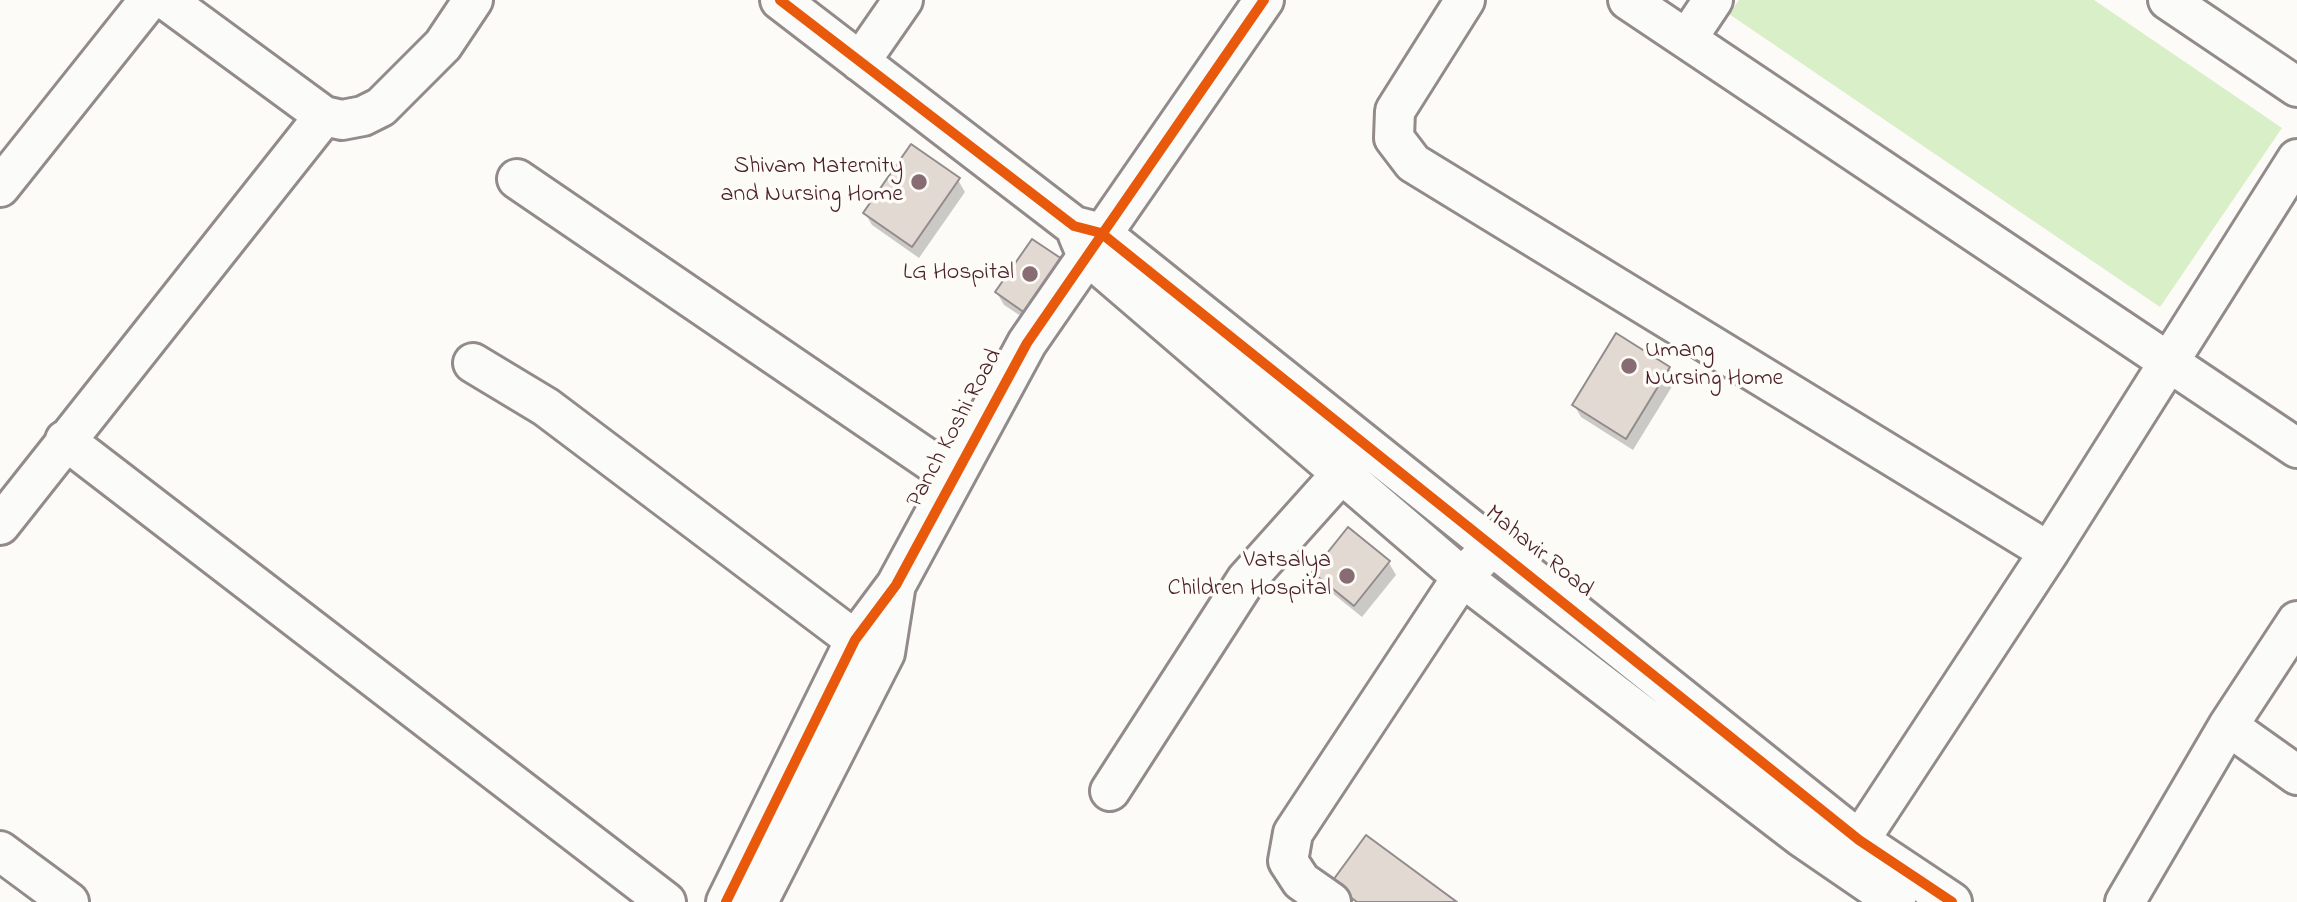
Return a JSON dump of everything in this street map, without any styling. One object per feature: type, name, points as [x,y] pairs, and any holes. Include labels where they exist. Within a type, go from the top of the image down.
[{"type":"street","points":[[7,166],[149,0]]},
{"type":"street","points":[[166,0],[324,116],[342,120],[363,116],[381,107],[443,45],[473,0]]},
{"type":"street","points":[[780,0],[1087,238],[1341,474],[1462,577],[1800,836],[1851,853],[1896,902]]},
{"type":"street","points":[[859,62],[903,0]]},
{"type":"street","name":"Panch Koshi Road","points":[[726,902],[855,640],[896,585],[1087,238],[1264,0]]},
{"type":"street","points":[[1465,0],[1395,111],[1394,138],[1413,163],[2049,552]]},
{"type":"street","points":[[1628,0],[2297,448]]},
{"type":"street","points":[[1687,39],[1713,0]]},
{"type":"street","points":[[2168,0],[2297,87]]},
{"type":"street","points":[[0,525],[324,116]]},
{"type":"street","points":[[1851,853],[2049,552],[2297,159]]},
{"type":"street","points":[[517,179],[954,477]]},
{"type":"street","name":"Mahavir Road","points":[[1087,238],[1494,545],[1851,853],[1952,902]]},
{"type":"street","points":[[472,363],[546,407],[855,640]]},
{"type":"street","points":[[65,440],[666,902]]},
{"type":"street","points":[[1110,791],[1246,580],[1341,474]]},
{"type":"street","points":[[1331,902],[1301,881],[1288,861],[1293,833],[1462,577],[1494,545]]},
{"type":"street","name":"Panch Koshi Road","points":[[758,902],[885,653],[896,585]]},
{"type":"street","points":[[2125,902],[2228,726],[2297,621]]},
{"type":"street","points":[[2228,726],[2297,775]]},
{"type":"street","points":[[0,851],[69,902]]},
{"type":"green space","points":[[1739,0],[2094,0],[2282,128],[2160,307],[1729,14]]},
{"type":"building","points":[[911,144],[960,178],[912,247],[863,213]]},
{"type":"building","points":[[1032,239],[1062,259],[1025,313],[995,292]]},
{"type":"building","points":[[1616,333],[1670,367],[1626,439],[1572,405]]},
{"type":"building","points":[[1348,527],[1390,561],[1354,606],[1312,572]]},
{"type":"building","points":[[1366,835],[1457,902],[1357,902],[1331,883]]},
{"type":"cycle path","points":[[780,0],[1074,226],[1101,233],[1859,840],[1952,902]]},
{"type":"cycle path","points":[[726,902],[855,640],[896,585],[1027,343],[1264,0]]},
{"type":"place","name":"Shivam Maternity and Nursing Home","points":[[919,182]]},
{"type":"place","name":"LG Hospital","points":[[1030,274]]},
{"type":"place","name":"Umang Nursing Home","points":[[1629,366]]},
{"type":"place","name":"Vatsalya Children Hospital","points":[[1347,576]]}]
